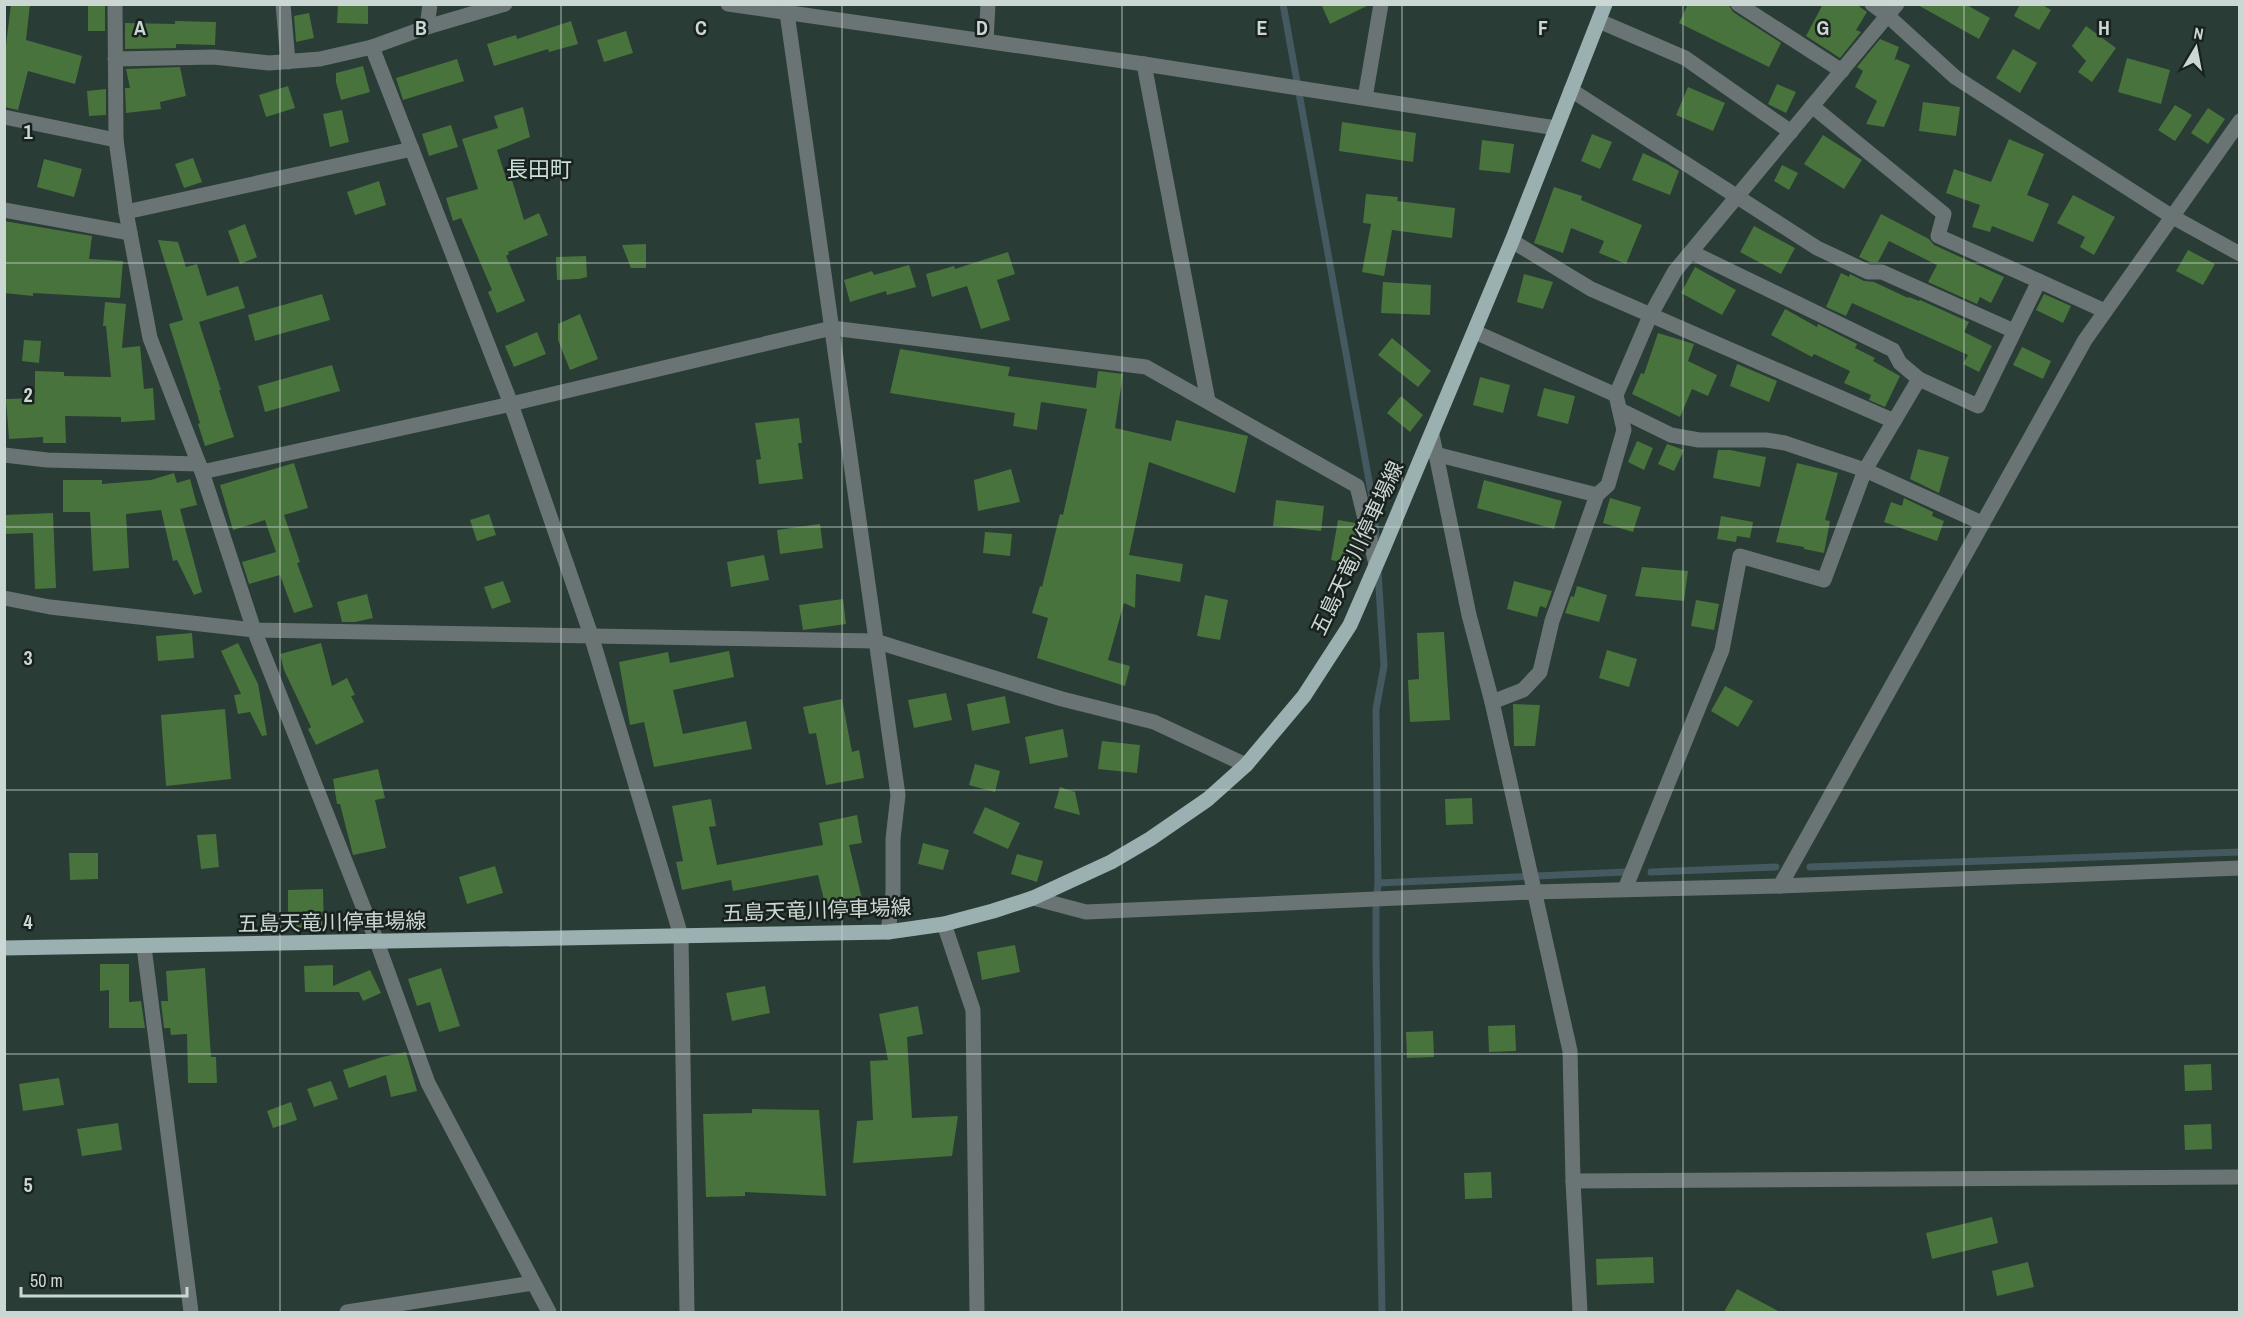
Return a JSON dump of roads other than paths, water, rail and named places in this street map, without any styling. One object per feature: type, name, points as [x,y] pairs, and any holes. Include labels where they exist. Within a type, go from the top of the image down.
[{"type":"main road","name":"五島天竜川停車場線","points":[[4,948],[888,932],[944,924],[1033,898],[1112,862],[1208,799],[1246,765],[1304,696],[1350,625],[1512,241],[1605,4]]},
{"type":"street","points":[[115,4],[116,140],[126,212],[150,338],[201,468],[254,630],[377,942],[428,1083],[549,1312]]},
{"type":"street","points":[[283,4],[288,62]]},
{"type":"street","points":[[427,27],[430,4]]},
{"type":"street","points":[[115,59],[214,57],[269,63],[320,59],[372,47],[427,27],[505,4]]},
{"type":"street","points":[[728,4],[788,9],[1556,128]]},
{"type":"street","points":[[986,41],[988,4]]},
{"type":"street","points":[[1365,98],[1381,4]]},
{"type":"street","points":[[1738,4],[1842,71]]},
{"type":"street","points":[[1872,4],[1893,10],[1954,77],[2171,216],[2240,254]]},
{"type":"street","points":[[788,9],[898,795],[892,839],[893,893],[888,932]]},
{"type":"street","points":[[1492,702],[1523,690],[1540,672],[1552,621],[1597,495],[1608,485],[1624,430],[1616,395],[1650,316],[1675,271],[1893,10]]},
{"type":"street","points":[[1599,21],[1685,58],[1791,132]]},
{"type":"street","points":[[372,47],[511,404],[591,635],[681,936],[687,1312]]},
{"type":"street","points":[[1144,64],[1208,401]]},
{"type":"street","points":[[1571,90],[1817,248],[1868,272],[1882,272],[2014,331]]},
{"type":"street","points":[[1812,106],[1944,214],[1938,236],[2106,311]]},
{"type":"street","points":[[4,117],[116,140]]},
{"type":"street","points":[[1780,886],[2085,340],[2240,121]]},
{"type":"street","points":[[126,212],[412,149]]},
{"type":"street","points":[[4,210],[130,233]]},
{"type":"street","points":[[1512,241],[1591,289],[1894,421]]},
{"type":"street","points":[[1691,252],[1893,350],[1900,363],[1919,379],[1978,406],[2039,281]]},
{"type":"street","points":[[4,455],[47,460],[201,468],[511,404],[832,328],[1146,367],[1357,486],[1376,564]]},
{"type":"street","points":[[1474,332],[1616,395]]},
{"type":"street","points":[[1625,889],[1722,650],[1740,556],[1824,580],[1865,470],[1919,379]]},
{"type":"street","points":[[1620,410],[1671,435],[1700,440],[1776,441],[1865,470],[1982,523]]},
{"type":"street","points":[[1432,435],[1469,615],[1492,702],[1570,1051],[1573,1182],[1580,1312]]},
{"type":"street","points":[[1435,454],[1597,495]]},
{"type":"street","points":[[4,598],[50,607],[254,630],[875,641],[1062,699],[1154,722],[1246,765]]},
{"type":"street","points":[[1033,898],[1086,912],[1533,891],[1780,886],[2240,868]]},
{"type":"street","points":[[944,924],[973,1010],[977,1312]]},
{"type":"street","points":[[144,947],[191,1312]]},
{"type":"street","points":[[1573,1182],[2240,1177]]},
{"type":"street","points":[[347,1312],[533,1283]]},
{"type":"waterway","points":[[1283,4],[1373,503],[1376,537]]},
{"type":"waterway","points":[[1378,572],[1384,666],[1376,709],[1378,883],[1376,957],[1382,1312]]},
{"type":"waterway","points":[[1810,867],[2240,852]]},
{"type":"waterway","points":[[1651,872],[1776,867]]},
{"type":"waterway","points":[[1378,883],[1626,872]]},
{"type":"district","name":"長田町","points":[[539,169]]}]
